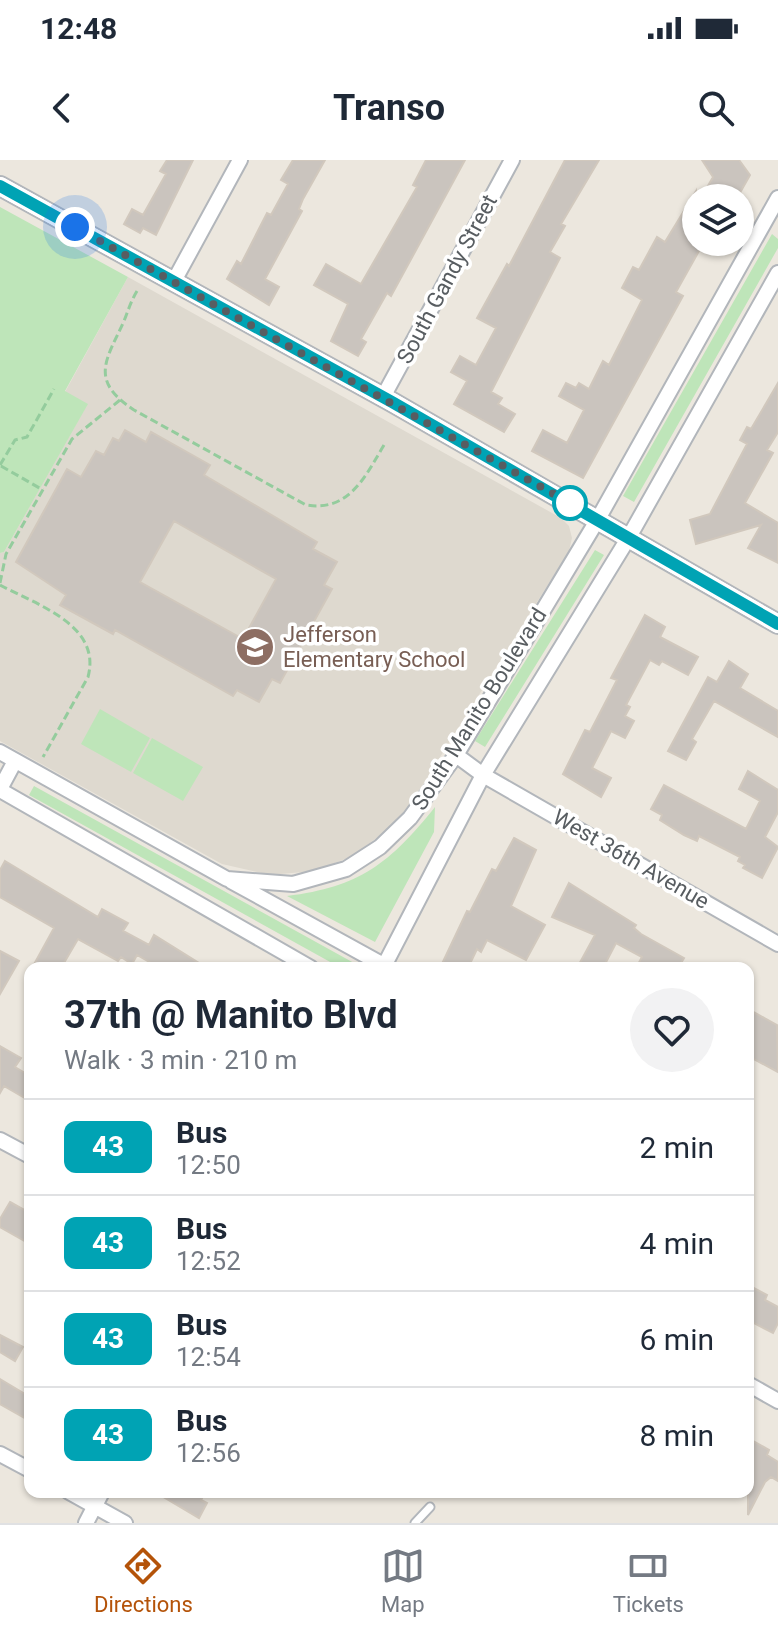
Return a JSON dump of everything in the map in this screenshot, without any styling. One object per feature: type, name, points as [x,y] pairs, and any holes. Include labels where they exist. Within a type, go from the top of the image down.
[{"type":"street","points":[[174,281],[240,160]]},
{"type":"street","name":"South Gandy Street","points":[[383,397],[512,160]]},
{"type":"street","points":[[0,186],[383,397],[778,624]]},
{"type":"street","name":"South Manito Boulevard","points":[[0,752],[227,879],[293,884],[346,869],[380,847],[410,818],[456,755],[598,519],[778,198]]},
{"type":"street","name":"South Manito Boulevard","points":[[387,962],[483,775],[629,537],[778,273]]},
{"type":"street","name":"West 36th Avenue","points":[[456,755],[483,775],[778,944]]},
{"type":"street","points":[[15,761],[0,789],[301,962]]},
{"type":"street","points":[[227,879],[375,962]]},
{"type":"street","points":[[0,1140],[24,1153]]},
{"type":"street","points":[[754,1387],[778,1401]]},
{"type":"street","points":[[0,1454],[24,1467]]},
{"type":"street","points":[[80,1498],[125,1523]]},
{"type":"street","points":[[86,1523],[99,1498]]},
{"type":"lane","points":[[415,1523],[430,1507]]},
{"type":"path","points":[[137,291],[105,361],[106,376],[120,400],[306,505],[324,508],[342,502],[361,483],[384,445]]},
{"type":"path","points":[[43,490],[0,466],[15,440],[27,437],[54,389]]},
{"type":"path","points":[[43,757],[88,677],[92,663],[90,648],[72,626],[0,584],[6,554],[72,439],[120,400]]},
{"type":"shaded area","name":"Jefferson Elementary School","points":[[128,277],[561,518],[569,526],[572,538],[569,551],[402,818],[353,856],[314,871],[270,875],[222,864],[0,741],[0,553],[4,552],[87,405],[65,392]]},
{"type":"green space","points":[[0,207],[128,277],[65,391],[88,404],[4,552],[0,553]]},
{"type":"green space","points":[[772,234],[778,239],[778,248],[634,502],[623,496]]},
{"type":"green space","points":[[595,550],[604,555],[485,747],[475,741]]},
{"type":"green space","points":[[100,709],[150,738],[131,772],[81,744]]},
{"type":"green space","points":[[152,738],[203,767],[183,801],[133,773]]},
{"type":"green space","points":[[34,786],[352,962],[330,962],[29,795]]},
{"type":"green space","points":[[435,807],[434,832],[375,942],[287,896],[335,886],[372,869],[403,843]]},
{"type":"building","points":[[167,160],[193,160],[156,235],[143,228],[140,233],[124,224],[132,209],[143,215],[166,174],[160,171]]},
{"type":"building","points":[[293,160],[325,160],[303,199],[299,209],[302,211],[265,279],[279,287],[269,305],[227,279],[237,261],[241,264],[267,213],[271,215],[288,184],[281,180]]},
{"type":"building","points":[[426,160],[465,160],[391,296],[387,293],[361,339],[366,342],[358,356],[331,341],[348,304],[314,285],[326,264],[361,284],[417,187],[413,185]]},
{"type":"building","points":[[565,160],[599,160],[561,224],[565,226],[550,252],[560,258],[491,392],[502,398],[498,404],[515,414],[504,432],[454,404],[467,381],[451,372],[460,356],[476,365],[496,328],[477,318],[507,264],[509,266]]},
{"type":"building","points":[[702,160],[739,160],[750,175],[745,184],[709,184],[713,177]]},
{"type":"building","points":[[682,214],[682,256],[696,256],[676,292],[683,296],[583,478],[532,451],[543,430],[567,443],[584,410],[559,396],[566,383],[576,388],[579,383],[589,389],[603,361],[609,365],[642,300],[622,288],[633,267],[639,270],[657,237],[665,242]]},
{"type":"building","points":[[778,383],[778,432],[767,450],[773,453],[745,503],[778,523],[778,563],[748,548],[761,525],[696,544],[690,520],[710,514],[747,444],[740,440],[747,427],[751,429]]},
{"type":"building","points":[[125,430],[146,442],[151,432],[210,465],[204,475],[317,542],[313,549],[337,562],[324,585],[332,589],[280,683],[272,679],[259,702],[237,690],[233,696],[115,630],[113,634],[60,605],[66,595],[16,562],[67,469],[81,477],[96,451],[104,455],[113,438],[119,441]],"holes":[[[174,521],[276,579],[243,639],[140,582]]]},
{"type":"building","points":[[645,615],[665,627],[660,637],[698,657],[688,675],[662,661],[659,665],[650,660],[626,705],[630,707],[625,716],[634,721],[625,738],[611,731],[592,768],[611,778],[601,797],[563,774],[585,730],[590,732],[617,680],[611,678]]},
{"type":"building","points":[[729,661],[748,674],[740,688],[778,711],[778,737],[714,701],[692,739],[696,742],[686,760],[668,751],[708,677],[717,682]]},
{"type":"building","points":[[748,771],[778,790],[778,812],[765,837],[778,847],[762,878],[743,868],[745,865],[738,861],[740,857],[699,836],[697,841],[684,835],[660,820],[662,815],[651,809],[664,785],[746,829],[760,801],[739,789]]},
{"type":"building","points":[[514,838],[536,850],[511,906],[545,925],[526,960],[487,940],[481,952],[477,949],[471,962],[443,962],[467,911],[470,912],[492,869],[496,871]]},
{"type":"building","points":[[5,861],[98,917],[102,909],[128,923],[123,931],[149,945],[154,935],[197,962],[149,962],[137,955],[133,962],[121,957],[118,961],[78,939],[65,962],[35,962],[54,928],[0,897],[0,870]]},
{"type":"building","points":[[569,883],[636,925],[634,928],[641,934],[684,958],[682,962],[639,962],[642,957],[616,943],[606,962],[580,962],[595,935],[552,917]]},
{"type":"building","points":[[0,951],[19,961],[0,994]]},
{"type":"building","points":[[754,1012],[777,1025],[778,1072],[754,1059]]},
{"type":"building","points":[[0,1046],[21,1058],[15,1067],[24,1072],[24,1098],[4,1086],[0,1093]]},
{"type":"building","points":[[10,1202],[24,1210],[24,1241],[0,1227],[0,1219]]},
{"type":"building","points":[[754,1288],[767,1295],[765,1300],[778,1307],[778,1323],[773,1333],[754,1323]]},
{"type":"building","points":[[0,1335],[23,1347],[15,1361],[0,1352]]},
{"type":"building","points":[[0,1379],[24,1393],[24,1418],[0,1404]]},
{"type":"building","points":[[754,1441],[769,1450],[767,1455],[778,1462],[778,1481],[771,1477],[765,1482],[748,1515],[748,1498],[754,1498]]},
{"type":"building","points":[[165,1498],[202,1498],[207,1503],[199,1518]]},
{"type":"bus line","name":"43","points":[[0,186],[392,402],[778,624]]},
{"type":"place","name":"Jefferson Elementary School","points":[[255,647]]},
{"type":"route","points":[[75,227],[570,503]]}]
